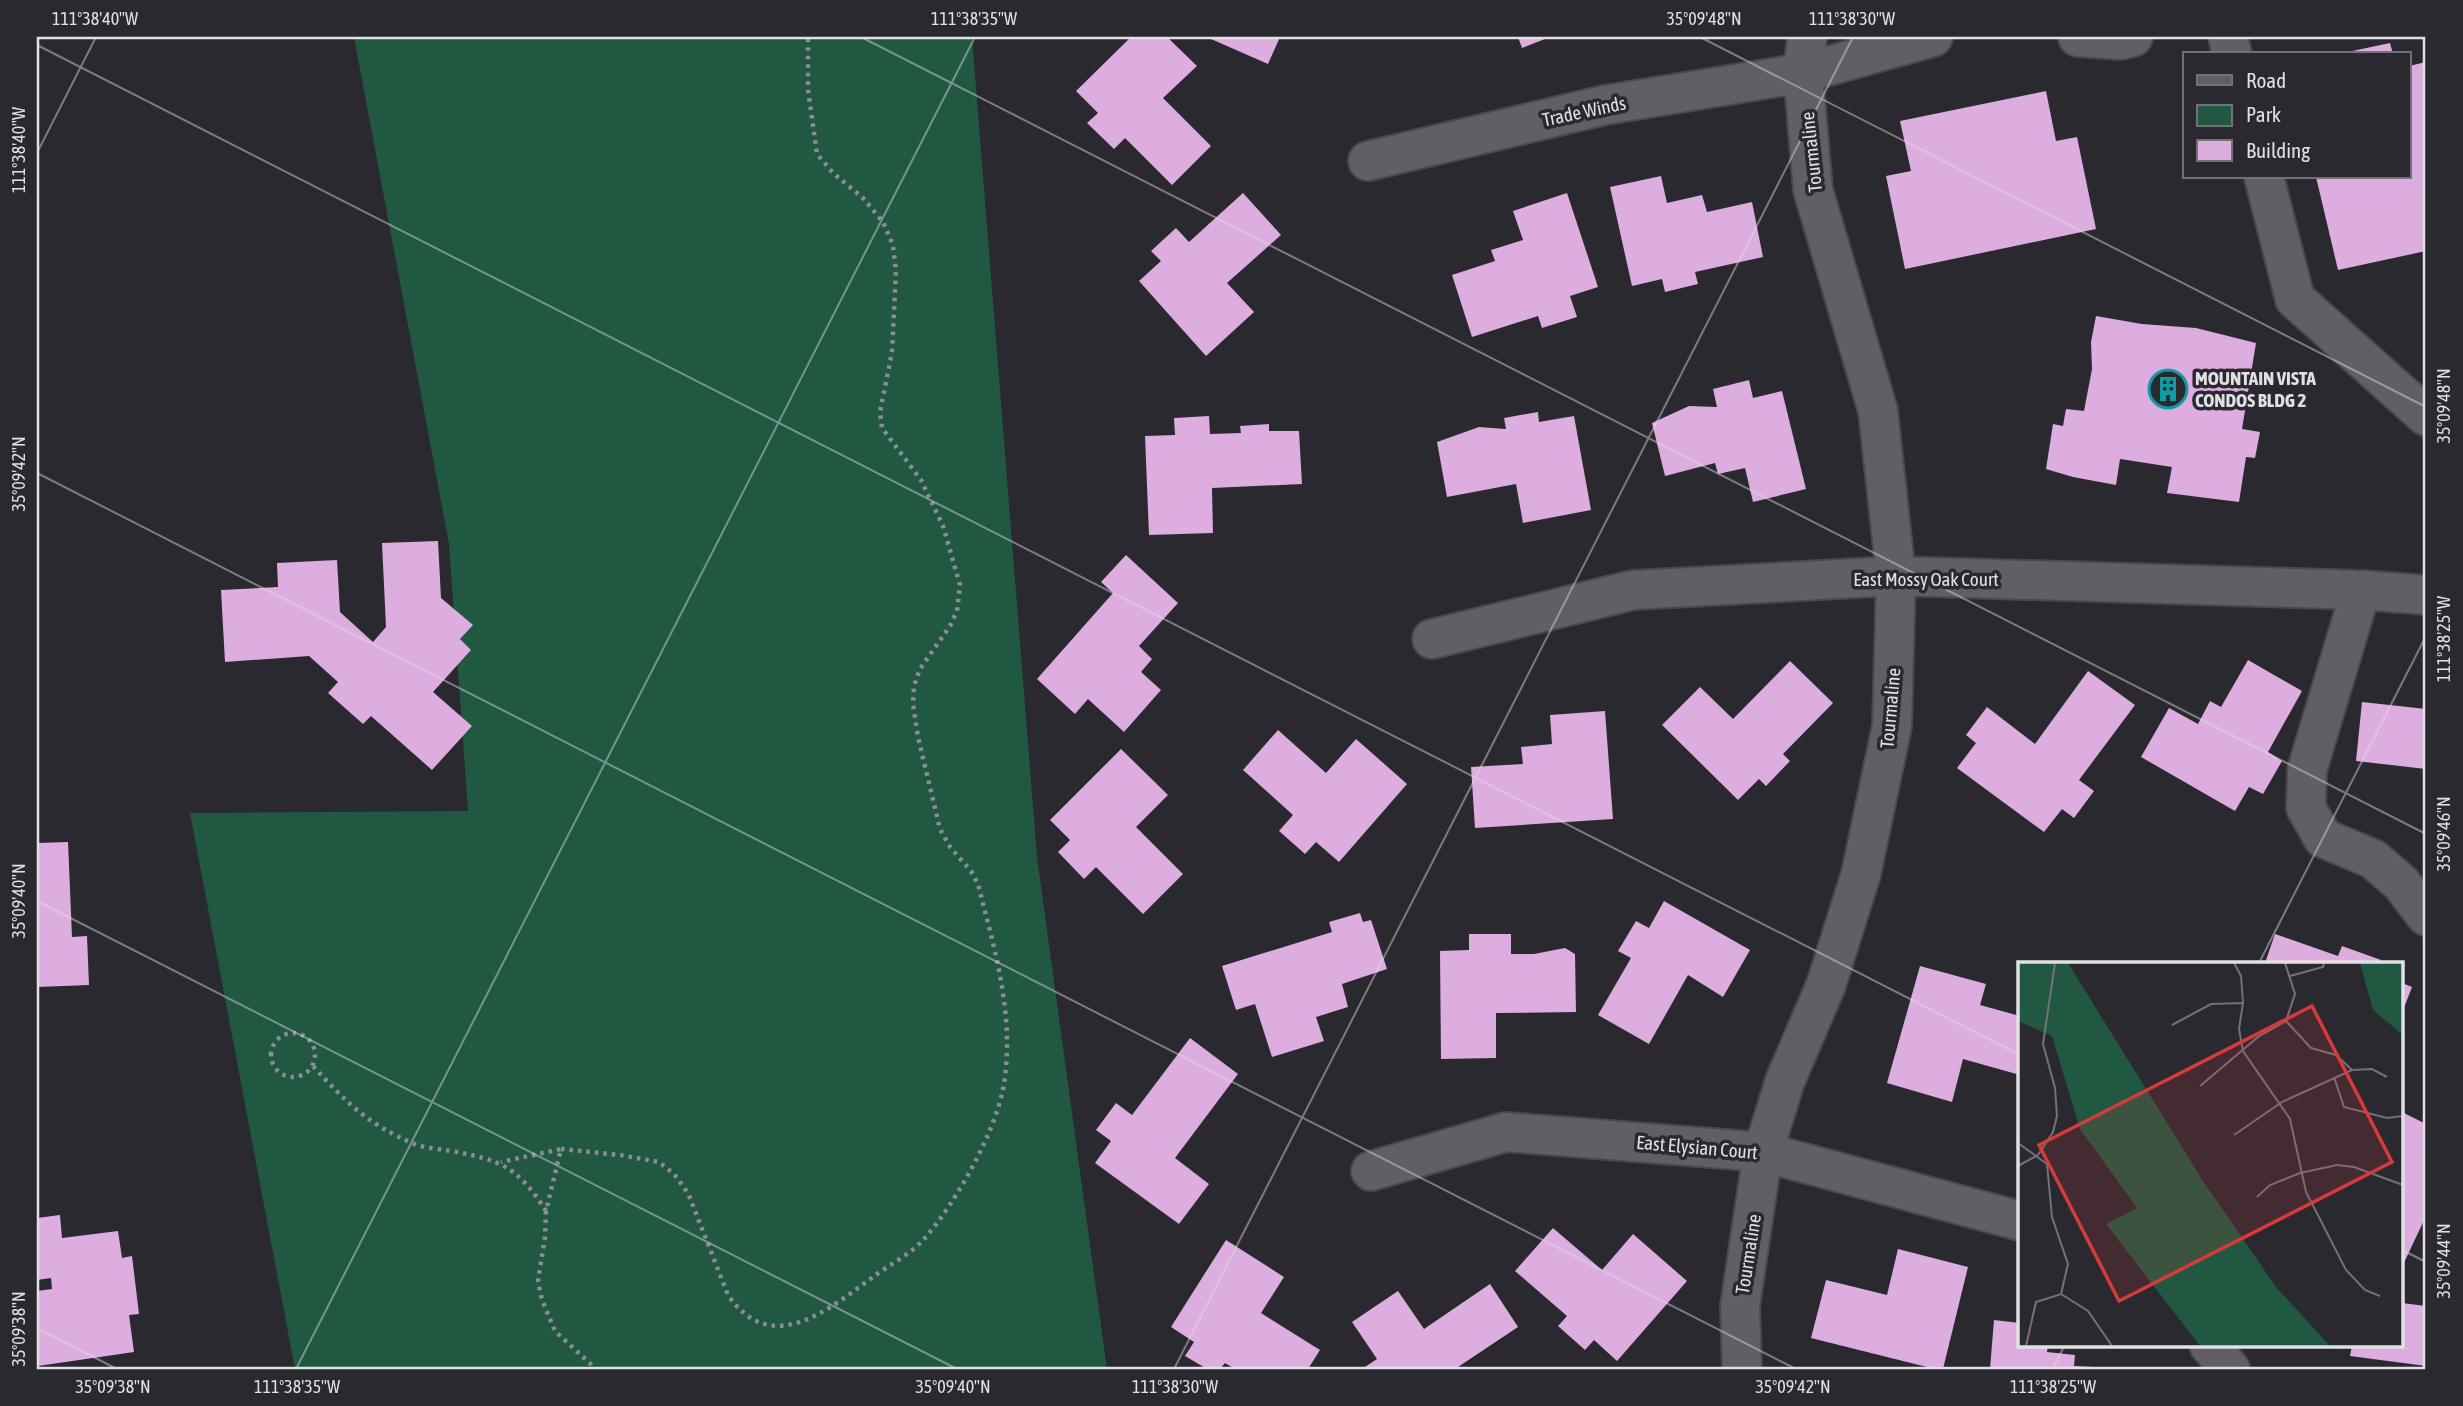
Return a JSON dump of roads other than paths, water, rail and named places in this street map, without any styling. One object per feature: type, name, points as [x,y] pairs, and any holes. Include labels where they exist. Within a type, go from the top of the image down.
[{"type":"street","name":"Trade Winds","points":[[1368,161],[1805,55],[1933,37]]},
{"type":"street","points":[[2078,37],[2121,40],[2133,37]]},
{"type":"street","name":"Tourmaline","points":[[1742,1369],[1740,1306],[1763,1152],[1785,1081],[1826,985],[1861,874],[1892,726],[1896,576],[1878,411],[1813,190],[1805,55]]},
{"type":"street","points":[[2264,178],[2295,299],[2426,416]]},
{"type":"street","name":"East Mossy Oak Court","points":[[1432,639],[1633,590],[1896,576],[2361,590],[2426,595]]},
{"type":"street","points":[[2361,590],[2307,770],[2306,808],[2322,838],[2373,859],[2401,883],[2426,916]]},
{"type":"street","name":"East Elysian Court","points":[[1371,1171],[1506,1132],[1763,1152],[2018,1220]]},
{"type":"street","points":[[2210,1346],[2230,1369]]},
{"type":"place","name":"MOUNTAIN VISTA CONDOS BLDG 2","points":[[2168,389]]}]
